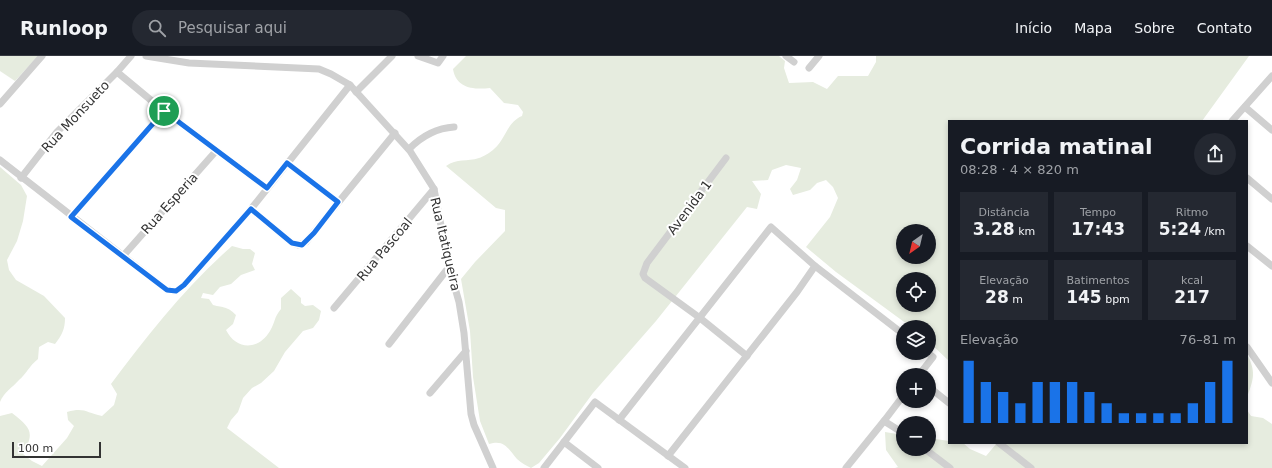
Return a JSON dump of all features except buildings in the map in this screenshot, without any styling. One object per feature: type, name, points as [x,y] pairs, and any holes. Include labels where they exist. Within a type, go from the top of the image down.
[{"type":"street","points":[[0,104],[42,56]]},
{"type":"street","points":[[117,72],[131,56]]},
{"type":"street","name":"Rua Itatiqueira","points":[[146,56],[319,69],[350,85],[409,149],[434,189],[449,267],[459,302],[466,351],[471,414],[476,431],[492,467]]},
{"type":"street","points":[[356,92],[392,56]]},
{"type":"street","points":[[418,56],[438,63],[443,56]]},
{"type":"street","points":[[786,56],[794,62]]},
{"type":"street","points":[[809,68],[819,56]]},
{"type":"street","name":"Rua Monsueto","points":[[21,178],[57,132],[117,72],[164,111],[267,188]]},
{"type":"street","points":[[1233,120],[1272,76]]},
{"type":"street","points":[[0,160],[71,217],[167,290],[176,291],[184,285],[251,209],[350,85]]},
{"type":"street","points":[[1245,107],[1272,130]]},
{"type":"street","points":[[71,217],[164,111]]},
{"type":"street","points":[[409,149],[431,134],[443,128],[454,127]]},
{"type":"street","points":[[251,209],[292,243],[302,245],[314,233],[395,133]]},
{"type":"street","name":"Rua Esperia","points":[[123,256],[216,151]]},
{"type":"street","name":"Avenida 1","points":[[726,158],[643,270],[645,278],[700,318],[747,356]]},
{"type":"street","points":[[287,163],[338,202]]},
{"type":"street","points":[[1248,179],[1272,199]]},
{"type":"street","name":"Rua Pascoal","points":[[334,308],[434,189]]},
{"type":"street","points":[[619,420],[771,227],[815,266],[896,329]]},
{"type":"street","points":[[1248,247],[1272,266]]},
{"type":"street","points":[[668,456],[747,356],[815,266]]},
{"type":"street","points":[[389,344],[449,267]]},
{"type":"street","points":[[1248,348],[1272,383]]},
{"type":"street","points":[[430,393],[466,351]]},
{"type":"street","points":[[925,368],[932,360]]},
{"type":"street","points":[[936,393],[948,402]]},
{"type":"street","points":[[544,468],[595,402],[685,468]]},
{"type":"street","points":[[846,468],[896,405]]},
{"type":"street","points":[[884,421],[896,429]]},
{"type":"street","points":[[564,442],[598,468]]},
{"type":"street","points":[[1000,444],[1031,468]]},
{"type":"street","points":[[934,456],[950,468]]},
{"type":"shaded area","points":[[0,56],[38,56],[15,81],[0,71]]},
{"type":"shaded area","points":[[466,56],[779,56],[785,61],[784,68],[789,83],[813,82],[827,89],[838,76],[868,76],[876,62],[876,56],[1249,56],[1203,120],[948,120],[948,360],[936,349],[936,320],[901,320],[836,272],[806,247],[830,217],[838,198],[833,187],[826,180],[817,183],[810,190],[793,195],[790,189],[797,180],[801,168],[786,165],[772,170],[768,180],[752,181],[761,194],[757,209],[747,207],[656,321],[593,393],[560,438],[539,463],[531,468],[519,460],[503,444],[489,444],[480,421],[473,377],[470,331],[461,279],[505,231],[505,210],[496,208],[446,166],[458,161],[479,158],[491,152],[498,145],[513,122],[522,116],[523,112],[518,105],[504,103],[490,88],[472,88],[462,84],[458,80],[453,69]]},
{"type":"shaded area","points":[[0,167],[21,185],[27,196],[23,221],[17,241],[7,260],[9,270],[16,280],[44,296],[65,318],[63,332],[60,338],[55,344],[48,342],[39,347],[38,359],[6,393],[0,402]]},
{"type":"shaded area","points":[[232,246],[250,249],[255,253],[252,264],[255,270],[241,275],[231,284],[220,287],[213,295],[203,293],[201,298],[209,299],[213,305],[228,309],[236,315],[233,324],[226,330],[230,337],[235,341],[247,346],[253,345],[265,338],[281,309],[281,298],[291,289],[301,298],[301,303],[305,306],[313,305],[321,311],[319,320],[313,328],[303,331],[285,352],[274,371],[261,383],[252,388],[243,398],[238,412],[231,420],[227,428],[279,468],[0,468],[0,416],[12,413],[27,427],[30,435],[27,447],[23,454],[42,466],[67,438],[74,426],[68,420],[67,412],[82,410],[102,416],[114,405],[117,394],[111,384],[168,312],[198,278]]},
{"type":"shaded area","points":[[1248,356],[1253,371],[1248,394]]},
{"type":"shaded area","points":[[1248,412],[1251,416],[1263,418],[1272,424],[1272,468],[895,468],[898,467],[886,450],[885,432],[896,434],[896,456],[936,456],[936,439],[948,441],[948,444],[964,444],[970,449],[986,456],[996,444],[1248,444]]},
{"type":"route","points":[[164,111],[267,188],[287,163],[338,202],[314,233],[302,245],[292,243],[251,209],[180,289],[176,291],[167,290],[71,217],[164,111]]}]
